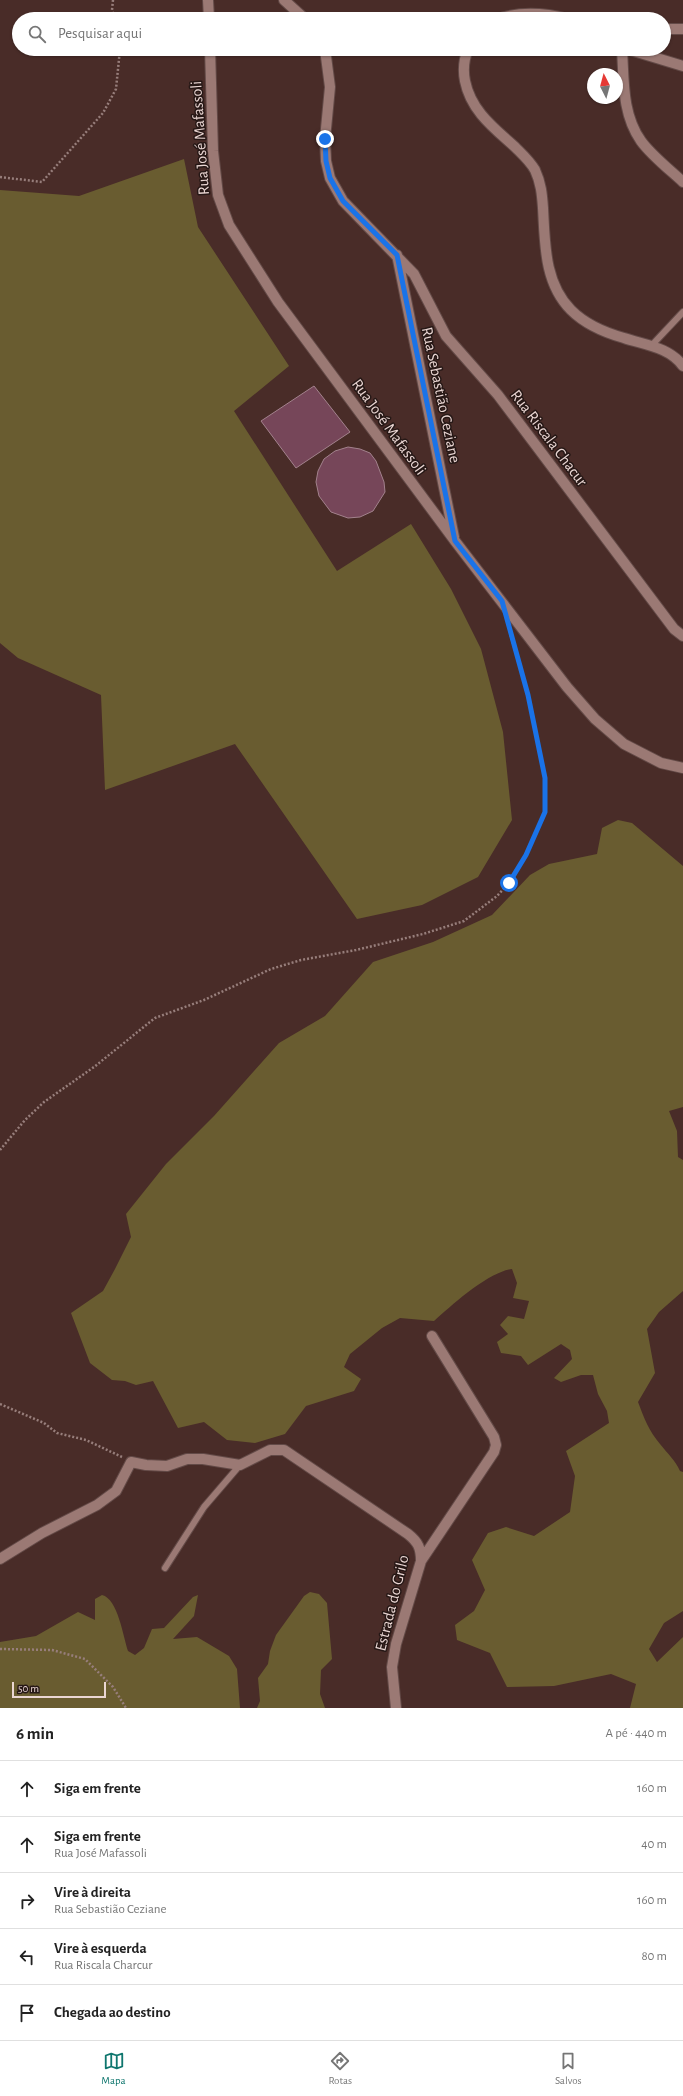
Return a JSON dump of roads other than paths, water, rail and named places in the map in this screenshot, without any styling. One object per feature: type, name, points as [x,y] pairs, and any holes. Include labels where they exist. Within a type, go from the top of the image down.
[{"type":"street","points":[[208,0],[209,12]]},
{"type":"street","points":[[284,0],[297,12]]},
{"type":"street","points":[[671,29],[683,29]]},
{"type":"street","name":"Rua José Mafassoli","points":[[210,56],[213,151],[218,195],[229,225],[278,302],[455,541],[567,687],[595,719],[624,744],[661,763],[683,768]]},
{"type":"street","name":"Rua Riscala Chacur","points":[[326,56],[330,87],[325,139],[326,161],[330,178],[343,201],[414,274],[446,336],[498,395],[674,629],[683,636]]},
{"type":"street","points":[[467,56],[464,72],[468,94],[476,110],[524,155],[534,168],[541,183],[547,263],[552,280],[560,298],[571,311],[589,324],[624,338],[652,345],[669,353],[683,366]]},
{"type":"street","points":[[622,56],[625,100],[630,121],[641,142],[683,182]]},
{"type":"street","points":[[650,56],[683,66]]},
{"type":"street","name":"Rua Sebastião Ceziane","points":[[397,255],[455,541]]},
{"type":"street","points":[[421,1561],[494,1452],[496,1445],[494,1437],[432,1336]]},
{"type":"street","name":"Estrada do Grilo","points":[[240,1465],[270,1450],[284,1450],[408,1534],[416,1541],[421,1550],[421,1561],[396,1644],[392,1667],[396,1708]]},
{"type":"street","points":[[0,1559],[42,1533],[98,1505],[116,1491],[131,1462],[146,1465],[167,1466],[187,1459],[203,1459],[240,1465]]},
{"type":"lane","points":[[652,345],[683,312]]},
{"type":"lane","points":[[165,1568],[204,1507],[240,1465]]}]
